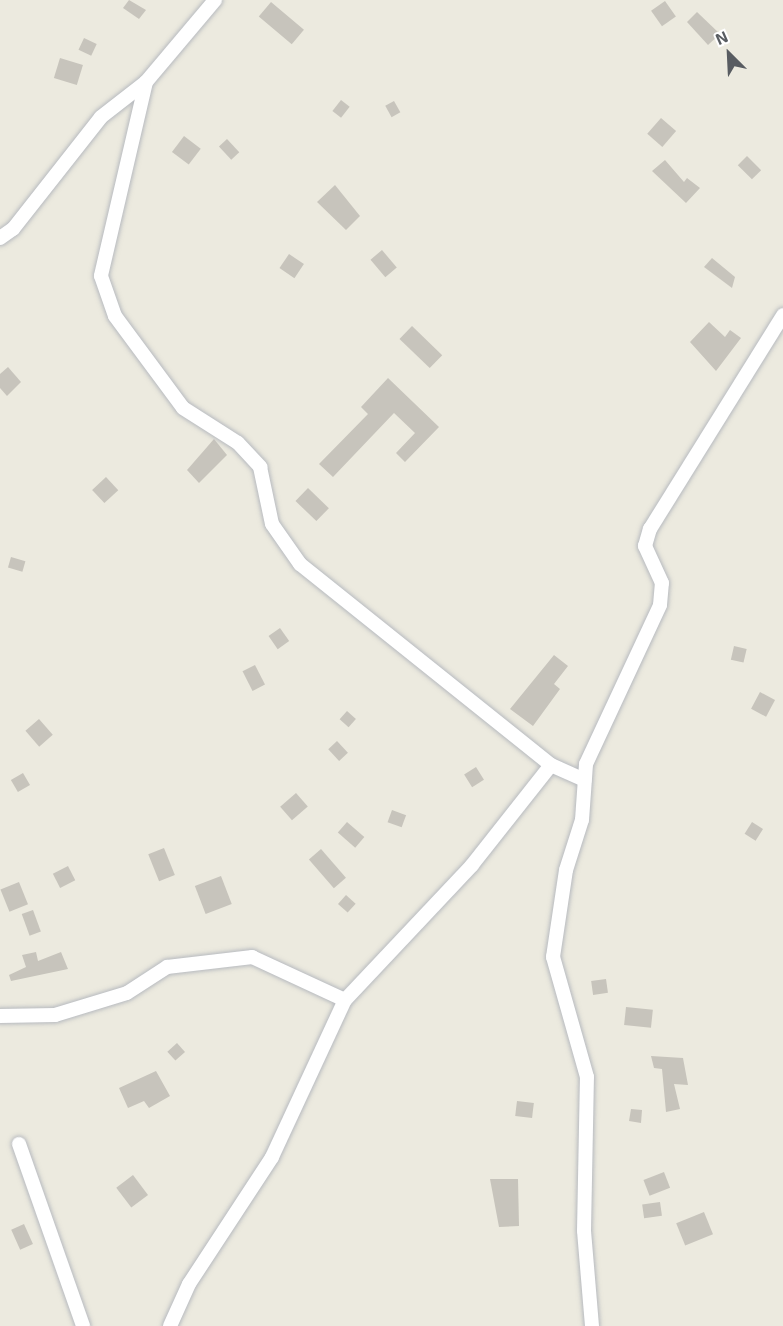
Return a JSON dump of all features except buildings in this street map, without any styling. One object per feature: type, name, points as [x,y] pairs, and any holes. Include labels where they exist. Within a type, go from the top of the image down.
[{"type":"street","points":[[0,238],[13,229],[101,117],[146,82],[214,0]]},
{"type":"street","points":[[146,82],[101,276],[115,316],[183,408],[238,443],[260,467],[272,524],[300,564],[551,765],[585,780]]},
{"type":"street","points":[[592,1326],[584,1232],[587,1077],[553,957],[585,780],[606,716],[660,605],[662,583],[645,546],[650,529],[783,315]]},
{"type":"street","points":[[170,1326],[189,1284],[272,1157],[345,1000],[472,865],[551,765]]},
{"type":"street","points":[[0,1016],[55,1015],[126,993],[167,967],[252,957],[345,1000]]},
{"type":"street","points":[[19,1144],[62,1279],[83,1326]]}]
